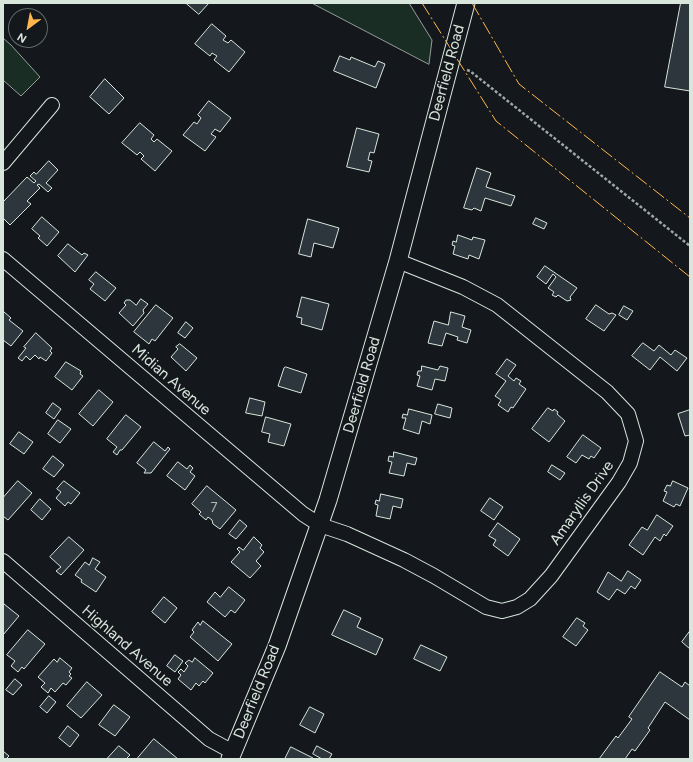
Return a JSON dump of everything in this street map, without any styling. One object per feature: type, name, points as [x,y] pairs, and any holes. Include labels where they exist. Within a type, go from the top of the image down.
[{"type":"street","name":"Deerfield Road","points":[[231,756],[277,646],[330,493],[398,261],[466,3]]},
{"type":"street","points":[[3,163],[52,105]]},
{"type":"street","name":"Midian Avenue","points":[[3,259],[297,510],[320,525]]},
{"type":"street","name":"Amaryllis Drive","points":[[320,525],[347,534],[404,560],[486,607],[502,611],[517,607],[530,599],[551,576],[620,482],[630,463],[636,441],[628,414],[607,392],[497,305],[463,287],[398,261]]},
{"type":"street","name":"Highland Avenue","points":[[3,562],[209,739],[231,756]]},
{"type":"path","points":[[467,70],[477,76],[690,246]]},
{"type":"green space","points":[[312,3],[409,3],[432,40],[429,64]]},
{"type":"green space","points":[[3,38],[8,42],[8,48],[14,48],[40,77],[21,96],[3,80]]},
{"type":"building","points":[[186,3],[209,3],[199,14]]},
{"type":"building","points":[[681,3],[690,3],[690,91],[665,87]]},
{"type":"building","points":[[212,24],[226,36],[223,40],[228,43],[231,40],[245,52],[229,72],[214,60],[217,56],[212,53],[210,56],[195,44]]},
{"type":"building","points":[[340,56],[350,60],[351,57],[375,67],[378,61],[385,64],[376,88],[334,71]]},
{"type":"building","points":[[105,79],[124,98],[109,114],[90,97]]},
{"type":"building","points":[[209,101],[231,118],[220,132],[215,129],[211,134],[216,137],[205,151],[183,135],[194,122],[197,124],[201,118],[198,115]]},
{"type":"building","points":[[140,123],[154,135],[151,139],[154,142],[157,139],[172,151],[155,171],[141,159],[144,156],[140,152],[137,155],[122,143]]},
{"type":"building","points":[[357,128],[379,134],[374,153],[370,152],[368,160],[372,161],[369,172],[347,167]]},
{"type":"building","points":[[49,161],[58,170],[46,183],[52,188],[48,192],[39,184],[37,185],[40,188],[27,201],[31,204],[10,225],[3,218],[3,202],[27,177],[34,183],[36,181],[30,176],[34,172],[36,174]]},
{"type":"building","points":[[477,168],[491,173],[486,187],[515,196],[511,206],[485,198],[481,211],[474,208],[472,210],[464,208]]},
{"type":"building","points":[[42,217],[59,232],[47,246],[38,238],[40,236],[32,229]]},
{"type":"building","points":[[536,218],[547,223],[544,229],[533,224]]},
{"type":"building","points":[[308,219],[339,228],[333,248],[314,243],[311,257],[299,254]]},
{"type":"building","points":[[458,235],[472,240],[473,237],[485,240],[479,259],[469,255],[468,259],[453,254],[455,246],[452,245],[453,241],[456,242]]},
{"type":"building","points":[[68,244],[82,255],[84,253],[88,255],[75,272],[58,256]]},
{"type":"building","points":[[545,266],[577,288],[570,297],[571,300],[567,301],[558,295],[556,297],[552,295],[554,292],[548,288],[556,277],[553,274],[546,284],[537,277]]},
{"type":"building","points":[[96,272],[116,288],[105,301],[90,289],[94,284],[89,280]]},
{"type":"building","points":[[302,297],[329,304],[322,330],[301,324],[302,318],[297,317]]},
{"type":"building","points":[[141,299],[148,304],[143,310],[144,313],[133,326],[119,313],[126,305],[124,303],[126,300],[130,300],[136,305]]},
{"type":"building","points":[[156,305],[173,318],[155,341],[152,339],[149,344],[134,332]]},
{"type":"building","points":[[596,305],[609,314],[612,313],[616,315],[604,331],[586,319]]},
{"type":"building","points":[[624,306],[633,311],[627,320],[619,315]]},
{"type":"building","points":[[3,311],[11,318],[9,320],[23,331],[11,346],[3,340]]},
{"type":"building","points":[[451,312],[465,316],[462,327],[471,330],[467,343],[457,340],[458,337],[446,333],[442,346],[428,343],[434,321],[448,325]]},
{"type":"building","points":[[186,322],[193,328],[185,338],[178,333]]},
{"type":"building","points":[[36,333],[52,348],[50,351],[52,353],[46,361],[40,357],[39,359],[35,355],[30,360],[26,356],[22,361],[18,358],[26,348],[24,347]]},
{"type":"building","points":[[643,343],[654,351],[659,345],[671,355],[675,350],[687,358],[677,371],[660,357],[650,370],[632,356]]},
{"type":"building","points":[[180,344],[197,358],[186,371],[171,357],[178,349],[176,347]]},
{"type":"building","points":[[507,359],[516,365],[508,376],[514,381],[516,378],[521,381],[519,384],[526,389],[513,408],[511,407],[508,412],[498,405],[501,400],[495,396],[506,381],[496,374]]},
{"type":"building","points":[[66,362],[81,371],[80,374],[83,376],[72,390],[55,377]]},
{"type":"building","points":[[422,366],[438,370],[440,366],[448,368],[445,381],[435,379],[432,390],[417,386],[420,376],[417,375],[418,371],[421,371]]},
{"type":"building","points":[[286,367],[307,374],[301,393],[278,386],[284,368]]},
{"type":"building","points":[[99,390],[113,402],[93,426],[79,414]]},
{"type":"building","points":[[250,398],[265,402],[262,416],[246,413]]},
{"type":"building","points":[[53,403],[61,409],[54,419],[46,413]]},
{"type":"building","points":[[438,404],[452,408],[450,418],[435,414]]},
{"type":"building","points":[[548,408],[553,411],[554,409],[558,412],[557,414],[565,421],[549,442],[532,429]]},
{"type":"building","points":[[409,409],[432,415],[430,424],[422,421],[419,434],[403,429],[406,418],[402,418],[403,414],[407,415]]},
{"type":"building","points":[[690,410],[690,435],[685,436],[678,414]]},
{"type":"building","points":[[126,415],[141,427],[117,455],[113,452],[117,447],[107,439]]},
{"type":"building","points":[[266,417],[291,424],[284,446],[268,442],[270,434],[262,432]]},
{"type":"building","points":[[58,420],[71,429],[60,443],[48,434]]},
{"type":"building","points":[[19,432],[33,442],[24,454],[10,444]]},
{"type":"building","points":[[583,435],[601,448],[594,458],[591,456],[589,459],[582,455],[576,463],[567,457]]},
{"type":"building","points":[[154,442],[165,451],[168,447],[170,449],[151,473],[144,473],[146,470],[137,463]]},
{"type":"building","points":[[394,452],[417,458],[415,465],[407,463],[404,476],[389,473],[392,462],[388,461],[389,456],[393,457]]},
{"type":"building","points":[[53,456],[64,465],[54,477],[43,469]]},
{"type":"building","points":[[178,462],[187,469],[190,465],[193,468],[190,472],[195,476],[185,490],[167,476]]},
{"type":"building","points":[[552,465],[565,473],[560,480],[548,472]]},
{"type":"building","points":[[18,481],[32,493],[8,520],[3,516],[3,498]]},
{"type":"building","points":[[64,481],[80,493],[71,504],[68,502],[65,506],[56,498],[61,492],[57,489]]},
{"type":"building","points":[[673,481],[688,488],[680,506],[676,504],[674,507],[663,501],[667,492],[664,491],[667,485],[670,486]]},
{"type":"building","points":[[207,486],[236,510],[220,529],[213,524],[212,520],[208,517],[206,520],[199,514],[201,512],[192,504]]},
{"type":"building","points":[[381,494],[403,499],[401,508],[393,506],[390,519],[376,516],[378,505],[375,504],[376,500],[379,501]]},
{"type":"building","points":[[490,498],[503,507],[494,520],[481,511]]},
{"type":"building","points":[[40,499],[51,509],[42,520],[31,510]]},
{"type":"building","points":[[657,515],[673,526],[666,536],[664,534],[660,541],[655,537],[643,555],[629,545],[642,527],[647,530]]},
{"type":"building","points":[[240,520],[247,526],[236,539],[229,534]]},
{"type":"building","points":[[498,523],[520,539],[508,556],[493,545],[496,540],[489,536]]},
{"type":"building","points":[[69,537],[84,550],[61,575],[56,571],[61,567],[50,557]]},
{"type":"building","points":[[254,537],[262,545],[260,548],[264,552],[256,561],[261,566],[250,578],[231,562],[240,552],[237,549],[239,547],[243,550]]},
{"type":"building","points":[[93,558],[100,562],[95,569],[106,577],[96,592],[81,582],[82,580],[75,575],[85,562],[89,565]]},
{"type":"building","points":[[628,571],[641,580],[635,589],[631,586],[625,594],[617,589],[609,600],[597,592],[608,572],[621,581]]},
{"type":"building","points":[[229,587],[245,600],[235,613],[231,610],[225,617],[207,602],[215,592],[220,597]]},
{"type":"building","points":[[164,597],[177,608],[165,623],[152,612]]},
{"type":"building","points":[[4,604],[19,616],[3,635],[3,605]]},
{"type":"building","points":[[344,610],[361,618],[357,627],[383,639],[376,655],[332,635]]},
{"type":"building","points":[[577,618],[585,623],[583,626],[588,630],[576,646],[563,637]]},
{"type":"building","points":[[203,621],[232,644],[218,661],[190,637],[194,632],[192,630],[198,622],[200,625]]},
{"type":"building","points":[[28,630],[45,644],[24,669],[22,667],[18,672],[11,666],[15,661],[7,655]]},
{"type":"building","points":[[690,631],[690,649],[682,642]]},
{"type":"building","points":[[421,645],[447,657],[440,671],[414,659]]},
{"type":"building","points":[[175,655],[183,661],[175,672],[167,666]]},
{"type":"building","points":[[60,658],[72,668],[69,672],[71,674],[69,676],[72,678],[66,685],[63,683],[55,692],[51,688],[48,693],[41,687],[45,683],[38,677],[54,659],[57,662]]},
{"type":"building","points":[[195,658],[213,673],[205,683],[203,681],[199,686],[196,683],[191,690],[178,679],[181,675],[178,672],[181,669],[184,672],[188,666],[185,663],[189,660],[192,662]]},
{"type":"building","points":[[660,672],[682,687],[685,682],[690,686],[690,720],[665,702],[648,728],[650,730],[635,751],[632,749],[625,759],[599,759],[616,736],[618,738],[632,719],[629,717]]},
{"type":"building","points":[[15,679],[22,685],[13,695],[6,690]]},
{"type":"building","points":[[87,682],[102,695],[81,718],[67,706]]},
{"type":"building","points":[[49,696],[56,702],[47,713],[40,707]]},
{"type":"building","points":[[114,705],[130,717],[115,736],[99,725]]},
{"type":"building","points":[[310,707],[324,714],[315,733],[300,725]]},
{"type":"building","points":[[68,726],[79,735],[70,747],[59,738]]},
{"type":"building","points":[[154,739],[178,759],[137,759]]},
{"type":"building","points":[[119,746],[130,755],[126,759],[108,758]]},
{"type":"building","points":[[317,746],[332,754],[329,759],[322,759],[313,754]]},
{"type":"building","points":[[291,747],[313,758],[313,759],[285,759]]},
{"type":"building","points":[[3,751],[9,756],[6,759],[3,759]]},
{"type":"power","points":[[422,3],[496,121],[690,277]]},
{"type":"power","points":[[472,3],[519,84],[690,218]]}]
